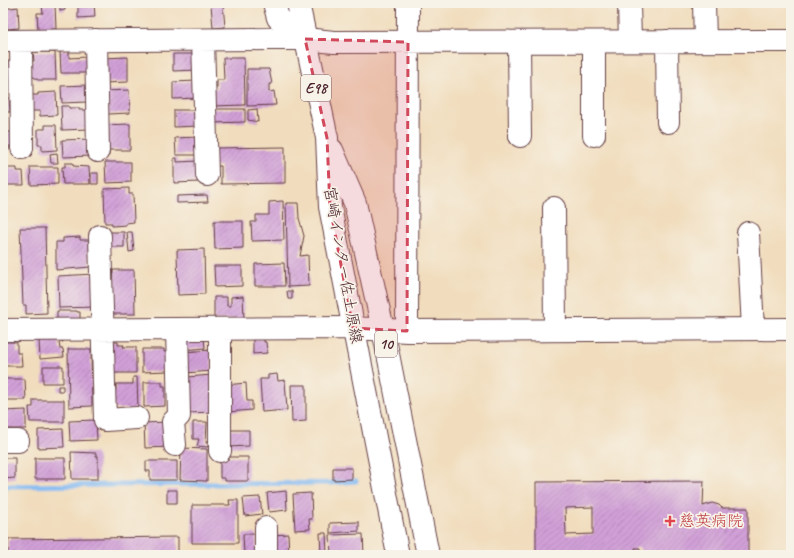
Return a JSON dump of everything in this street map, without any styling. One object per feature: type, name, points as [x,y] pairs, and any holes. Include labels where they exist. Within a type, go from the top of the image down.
[{"type":"street","points":[[274,3],[278,18],[305,39]]},
{"type":"street","name":"E98","points":[[298,3],[327,138]]},
{"type":"street","points":[[407,331],[408,3]]},
{"type":"street","points":[[629,3],[630,42]]},
{"type":"street","points":[[704,3],[705,41]]},
{"type":"street","points":[[22,148],[12,41],[305,39],[334,42],[791,41]]},
{"type":"street","points":[[96,40],[98,151]]},
{"type":"street","points":[[203,40],[207,175]]},
{"type":"street","points":[[519,42],[520,136]]},
{"type":"street","points":[[594,42],[594,135]]},
{"type":"street","points":[[667,42],[668,122]]},
{"type":"street","name":"宮崎インター佐土原線","points":[[327,138],[330,207],[398,555]]},
{"type":"street","name":"宮崎インター佐土原線","points":[[327,138],[355,203],[383,329],[428,555]]},
{"type":"street","points":[[554,208],[555,330]]},
{"type":"street","points":[[748,233],[753,330]]},
{"type":"street","points":[[100,236],[105,420],[137,418]]},
{"type":"street","points":[[3,330],[354,328],[407,331],[791,329]]},
{"type":"street","points":[[174,444],[173,422],[179,416],[177,329]]},
{"type":"street","points":[[220,329],[220,451]]},
{"type":"street","points":[[266,528],[266,555]]},
{"type":"highlighted area","points":[[305,39],[408,42],[407,331],[353,328],[330,207],[327,138]]},
{"type":"building","points":[[60,3],[65,3],[65,10],[60,11]]},
{"type":"building","points":[[78,3],[94,3],[95,17],[78,18]]},
{"type":"building","points":[[55,4],[56,29],[38,30],[37,13],[43,13],[42,5]]},
{"type":"building","points":[[223,4],[225,27],[213,28],[211,5]]},
{"type":"building","points":[[18,7],[19,28],[7,29],[6,16],[3,16],[3,9]]},
{"type":"building","points":[[69,50],[69,58],[87,57],[87,73],[61,73],[60,51]]},
{"type":"building","points":[[33,52],[55,52],[56,80],[38,80],[31,75],[31,61],[34,61]]},
{"type":"building","points":[[173,54],[197,54],[197,70],[173,71]]},
{"type":"building","points":[[128,57],[128,82],[103,83],[103,58]]},
{"type":"building","points":[[223,58],[244,58],[245,105],[212,106],[212,88],[217,88],[217,80],[224,80]]},
{"type":"building","points":[[3,61],[13,61],[13,81],[3,81]]},
{"type":"building","points":[[247,69],[269,69],[272,84],[269,84],[269,92],[274,91],[276,105],[247,106]]},
{"type":"building","points":[[197,81],[198,98],[173,99],[173,82]]},
{"type":"building","points":[[88,85],[87,102],[62,103],[61,86]]},
{"type":"building","points":[[129,90],[130,113],[108,114],[104,91]]},
{"type":"building","points":[[56,92],[57,115],[40,116],[40,111],[32,111],[32,95],[38,95],[38,93]]},
{"type":"building","points":[[9,98],[10,112],[6,112],[6,117],[3,117],[3,99]]},
{"type":"building","points":[[61,106],[79,108],[79,110],[90,110],[88,129],[62,130]]},
{"type":"building","points":[[212,109],[245,109],[245,122],[212,123]]},
{"type":"building","points":[[257,109],[258,122],[248,120],[248,110]]},
{"type":"building","points":[[174,110],[198,110],[198,126],[174,127]]},
{"type":"building","points":[[130,124],[130,150],[108,150],[104,125]]},
{"type":"building","points":[[45,125],[56,125],[57,150],[42,151],[42,145],[38,145],[38,129],[45,129]]},
{"type":"building","points":[[3,132],[12,132],[13,146],[9,146],[9,150],[3,151]]},
{"type":"building","points":[[198,137],[200,155],[176,155],[175,138]]},
{"type":"building","points":[[91,139],[91,156],[63,157],[62,140]]},
{"type":"building","points":[[285,147],[285,183],[221,184],[221,166],[214,166],[214,148]]},
{"type":"building","points":[[57,153],[58,163],[51,163],[50,154]]},
{"type":"building","points":[[174,158],[177,158],[177,162],[199,161],[199,182],[174,183]]},
{"type":"building","points":[[105,162],[131,162],[131,182],[106,183]]},
{"type":"building","points":[[65,163],[73,163],[73,166],[89,167],[90,184],[63,184],[62,167],[65,167]]},
{"type":"building","points":[[30,167],[58,167],[58,184],[31,185]]},
{"type":"building","points":[[3,168],[17,168],[17,171],[23,171],[24,185],[3,185]]},
{"type":"building","points":[[91,173],[98,173],[98,184],[91,184]]},
{"type":"building","points":[[129,188],[129,194],[133,194],[134,222],[126,223],[126,225],[112,226],[112,223],[105,223],[104,189]]},
{"type":"building","points":[[207,195],[208,202],[177,203],[177,196]]},
{"type":"building","points":[[283,201],[284,240],[252,241],[251,222],[256,222],[256,215],[269,215],[269,202]]},
{"type":"building","points":[[286,203],[298,203],[299,218],[304,236],[300,256],[308,255],[309,286],[288,287]]},
{"type":"building","points":[[214,221],[243,221],[243,248],[215,249]]},
{"type":"building","points":[[20,228],[45,228],[47,313],[26,314],[26,305],[23,305]]},
{"type":"building","points":[[109,232],[124,232],[124,247],[109,247]]},
{"type":"building","points":[[127,232],[132,232],[134,251],[129,252]]},
{"type":"building","points":[[80,237],[80,240],[89,240],[90,267],[56,270],[56,242],[63,242],[63,238]]},
{"type":"building","points":[[204,249],[205,294],[178,295],[177,250]]},
{"type":"building","points":[[284,263],[285,286],[255,286],[255,264]]},
{"type":"building","points":[[214,266],[242,266],[242,286],[215,287]]},
{"type":"building","points":[[113,270],[134,270],[135,314],[111,314],[111,274],[113,274]]},
{"type":"building","points":[[94,274],[95,307],[59,308],[58,276]]},
{"type":"building","points":[[287,291],[292,291],[292,299],[288,299]]},
{"type":"building","points":[[243,296],[244,319],[214,320],[214,297],[227,297],[227,306],[231,306],[231,297]]},
{"type":"building","points":[[57,311],[80,312],[80,322],[57,323]]},
{"type":"building","points":[[62,338],[63,342],[59,342],[60,349],[63,349],[64,357],[40,359],[39,340]]},
{"type":"building","points":[[204,338],[205,348],[185,350],[184,339]]},
{"type":"building","points":[[253,339],[264,339],[264,342],[266,342],[267,353],[253,354]]},
{"type":"building","points":[[3,342],[17,342],[17,353],[21,353],[22,366],[3,366]]},
{"type":"building","points":[[110,342],[118,342],[118,345],[124,345],[123,347],[136,347],[136,373],[110,373]]},
{"type":"building","points":[[68,349],[91,349],[92,406],[69,407]]},
{"type":"building","points":[[142,349],[164,349],[164,352],[167,352],[168,371],[142,372]]},
{"type":"building","points":[[211,350],[212,371],[185,373],[184,352]]},
{"type":"building","points":[[43,366],[63,366],[63,383],[43,383]]},
{"type":"building","points":[[277,374],[278,381],[285,380],[287,410],[262,412],[260,379],[268,379],[268,375]]},
{"type":"building","points":[[212,375],[214,412],[188,413],[187,377]]},
{"type":"building","points":[[133,377],[137,377],[138,409],[115,409],[110,390],[116,390],[116,384],[133,384]]},
{"type":"building","points":[[3,379],[25,379],[26,400],[4,400]]},
{"type":"building","points":[[144,382],[162,382],[162,386],[165,386],[165,406],[144,407]]},
{"type":"building","points":[[246,383],[247,401],[252,401],[252,410],[228,412],[226,385]]},
{"type":"building","points":[[291,385],[306,385],[306,421],[292,422]]},
{"type":"building","points":[[58,386],[63,386],[63,391],[58,391]]},
{"type":"building","points":[[33,400],[64,400],[64,422],[30,422],[29,407],[33,407]]},
{"type":"building","points":[[26,410],[26,429],[3,429],[3,411]]},
{"type":"building","points":[[96,420],[97,440],[70,441],[69,421]]},
{"type":"building","points":[[168,422],[170,447],[145,448],[144,423]]},
{"type":"building","points":[[193,422],[207,422],[206,443],[208,443],[208,447],[197,446],[199,439],[193,439]]},
{"type":"building","points":[[63,429],[64,447],[38,448],[38,430]]},
{"type":"building","points":[[227,430],[249,430],[249,446],[227,447]]},
{"type":"building","points":[[181,448],[207,449],[207,481],[180,480]]},
{"type":"building","points":[[71,452],[96,453],[96,456],[98,456],[98,479],[72,479]]},
{"type":"building","points":[[220,457],[248,457],[248,481],[225,481],[225,478],[220,478]]},
{"type":"building","points":[[3,458],[15,458],[15,478],[3,479]]},
{"type":"building","points":[[35,458],[65,458],[65,479],[35,479]]},
{"type":"building","points":[[146,461],[177,461],[177,480],[150,480],[150,471],[146,471]]},
{"type":"building","points":[[333,468],[352,468],[352,479],[333,480]]},
{"type":"building","name":"慈英病院","points":[[704,481],[703,506],[712,503],[719,505],[722,508],[748,508],[748,555],[640,555],[640,548],[635,548],[635,555],[536,555],[536,482]],"holes":[[[593,507],[593,534],[566,535],[565,508]]]},
{"type":"building","points":[[167,490],[177,490],[177,503],[167,503]]},
{"type":"building","points":[[286,491],[287,510],[269,512],[267,493]]},
{"type":"building","points":[[311,493],[312,519],[309,519],[310,529],[295,530],[293,494]]},
{"type":"building","points":[[260,497],[262,514],[245,516],[243,498]]},
{"type":"building","points":[[229,500],[238,500],[238,543],[192,543],[192,505],[230,505]]},
{"type":"building","points":[[359,522],[359,531],[330,533],[330,523]]},
{"type":"building","points":[[320,533],[326,533],[327,555],[321,555]]},
{"type":"building","points":[[243,534],[256,534],[257,555],[244,555]]},
{"type":"building","points":[[288,534],[289,555],[273,555],[272,535]]},
{"type":"building","points":[[363,534],[364,555],[331,555],[330,535]]},
{"type":"building","points":[[178,537],[178,555],[8,555],[8,539]]},
{"type":"waterway","points":[[3,486],[331,483],[356,481]]},
{"type":"place","name":"慈英病院","points":[[670,521]]}]
